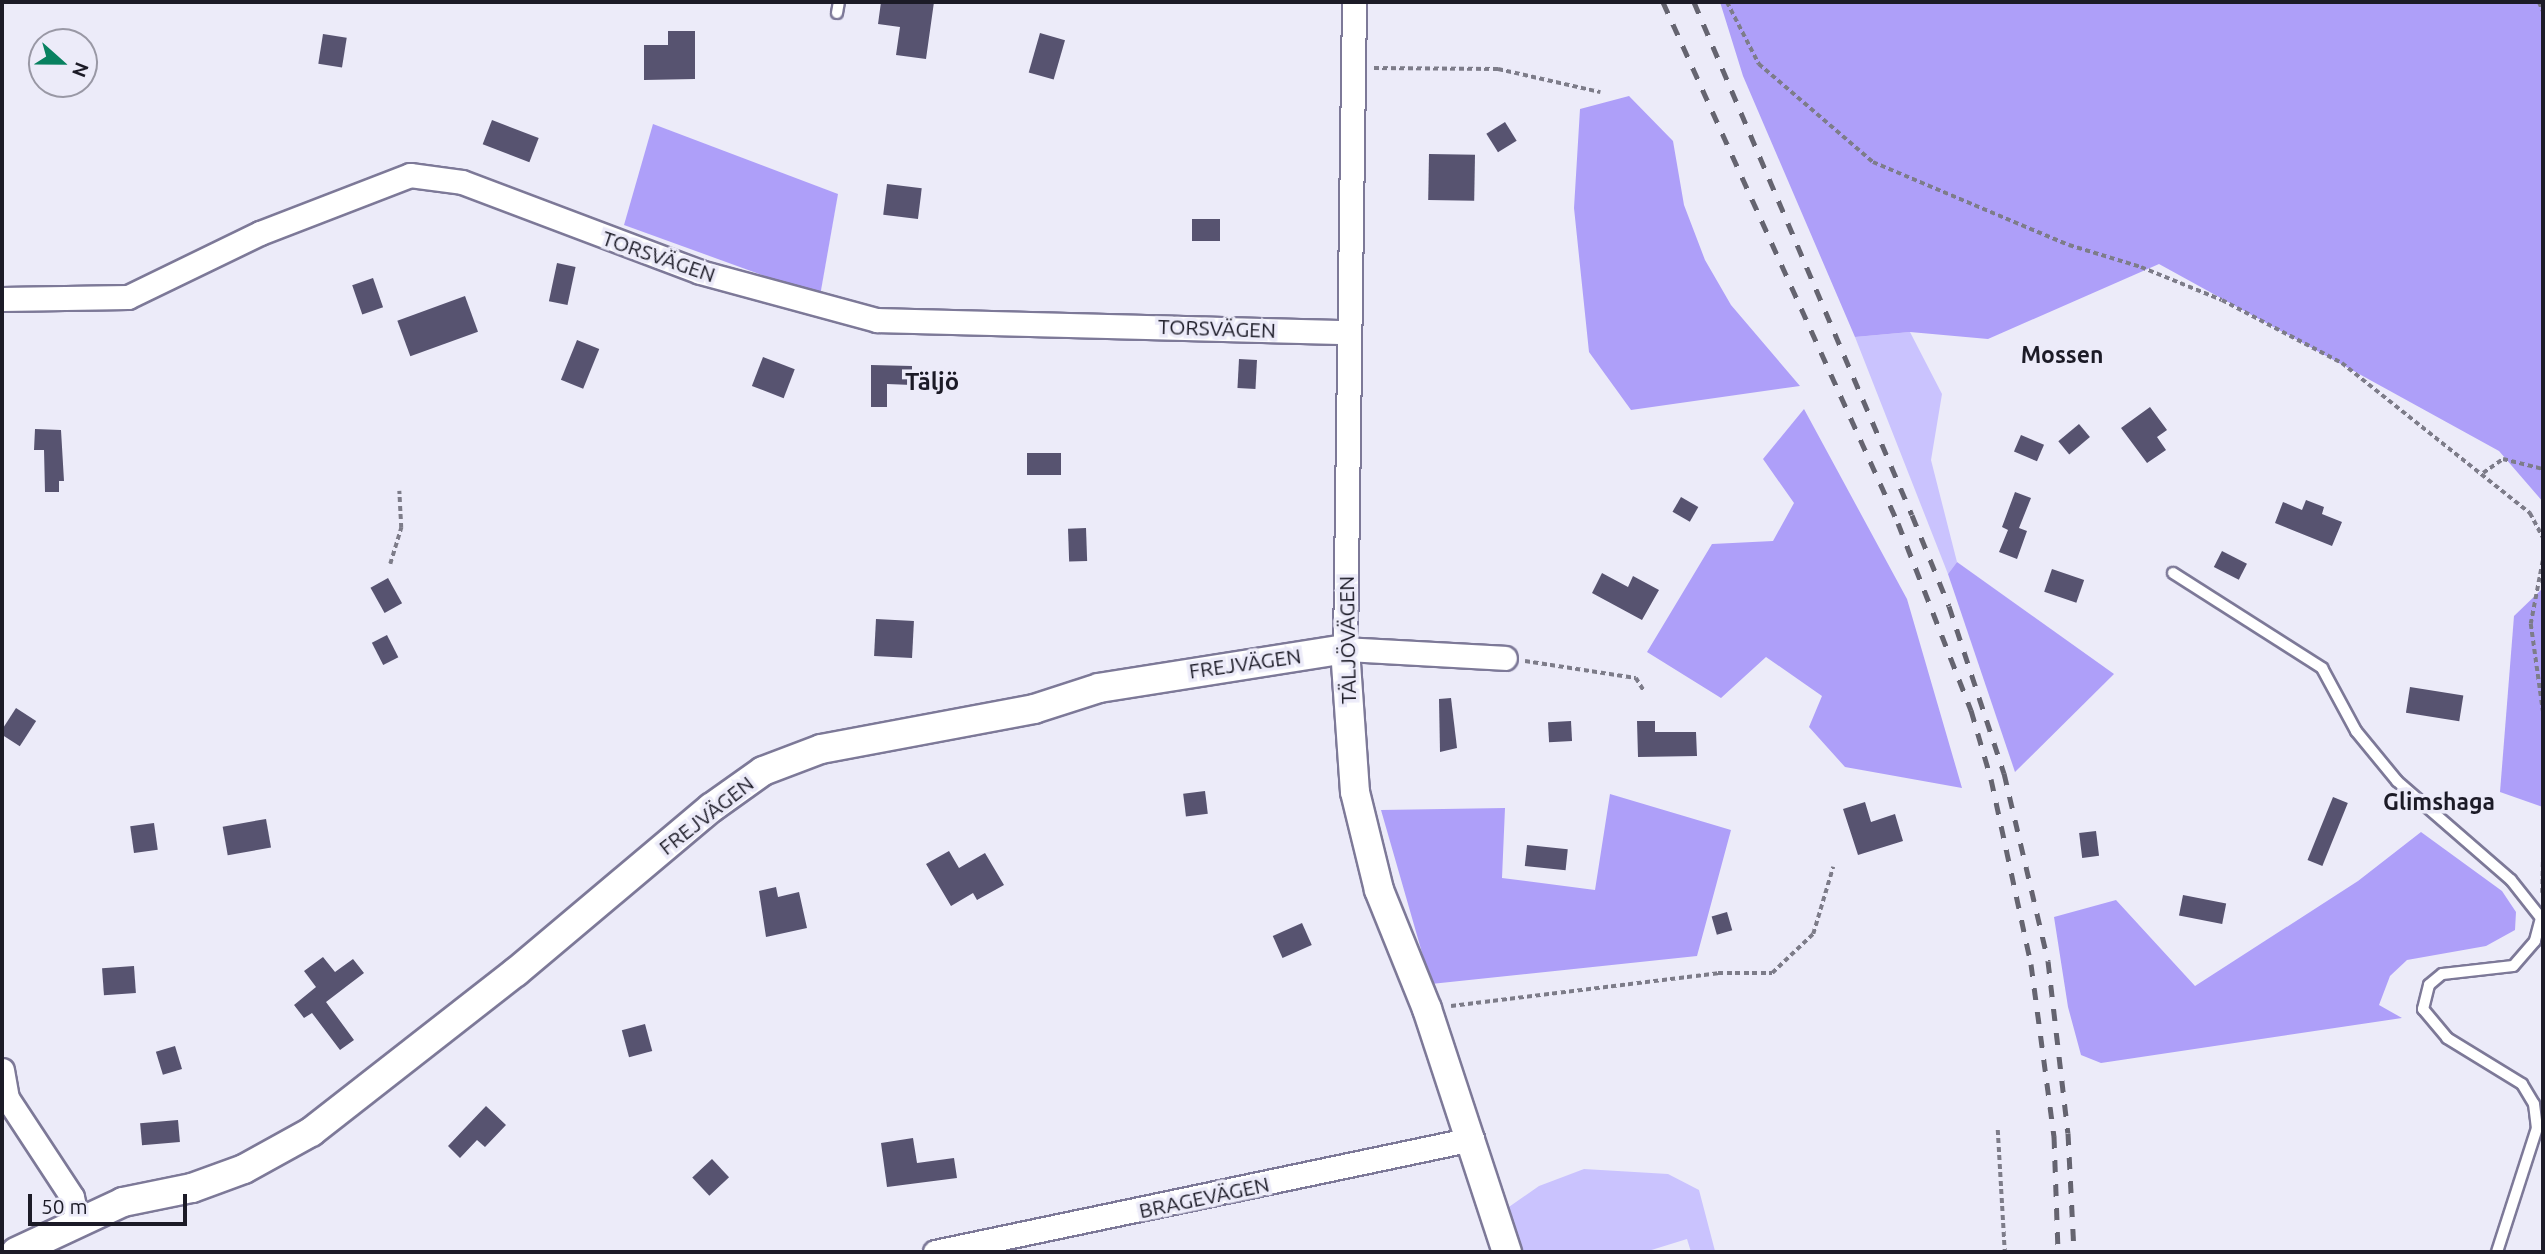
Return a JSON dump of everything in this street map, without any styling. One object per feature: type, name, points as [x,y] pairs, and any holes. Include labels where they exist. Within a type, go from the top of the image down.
[{"type":"street","name":"TÄLJÖVÄGEN","points":[[1354,2],[1347,332],[1345,649],[1354,779],[1378,890],[1427,1009],[1507,1252]]},
{"type":"street","name":"TORSVÄGEN","points":[[2,299],[128,297],[260,233],[410,175],[462,182],[700,272],[877,320],[1347,332]]},
{"type":"street","name":"FREJVÄGEN","points":[[16,1252],[122,1202],[192,1188],[244,1169],[311,1132],[516,972],[711,808],[763,771],[821,749],[1034,709],[1099,688],[1345,649],[1505,658]]},
{"type":"street","points":[[2,1070],[7,1098],[72,1197],[78,1223]]},
{"type":"street","name":"BRAGEVÄGEN","points":[[935,1252],[1472,1139]]},
{"type":"lane","points":[[2174,573],[2322,668],[2356,731],[2397,780],[2511,880],[2541,918],[2535,941],[2512,966],[2442,974],[2429,985],[2423,1009],[2447,1038],[2522,1084],[2534,1104],[2537,1128],[2497,1252]]},
{"type":"path","points":[[1727,2],[1759,64],[1873,162],[2069,245],[2141,267],[2234,307],[2342,363],[2483,473],[2529,513],[2543,537]]},
{"type":"path","points":[[2539,2],[2543,11]]},
{"type":"path","points":[[1353,68],[1498,69],[1600,92]]},
{"type":"path","points":[[2483,473],[2504,459],[2543,470]]},
{"type":"path","points":[[390,564],[401,528],[399,491]]},
{"type":"path","points":[[2543,561],[2531,624],[2543,711]]},
{"type":"path","points":[[1505,658],[1636,678],[1644,691]]},
{"type":"path","points":[[2541,918],[2543,846]]},
{"type":"path","points":[[1427,1009],[1718,973],[1772,973],[1813,934],[1833,867]]},
{"type":"path","points":[[1998,1130],[2005,1252]]},
{"type":"shaded area","points":[[1720,2],[2543,2],[2543,502],[2499,451],[2159,264],[1988,339],[1910,332],[1855,337],[1743,76]]},
{"type":"shaded area","points":[[1629,96],[1673,141],[1684,205],[1705,260],[1731,305],[1800,386],[1631,410],[1589,352],[1574,208],[1580,109]]},
{"type":"shaded area","points":[[653,124],[838,194],[820,296],[624,225]]},
{"type":"shaded area","points":[[1910,332],[1942,394],[1931,460],[1957,562],[1948,574],[1855,337]]},
{"type":"shaded area","points":[[1804,409],[1907,599],[1962,788],[1845,767],[1809,727],[1822,696],[1766,657],[1721,698],[1647,652],[1712,544],[1773,541],[1794,503],[1763,459]]},
{"type":"shaded area","points":[[1957,562],[2114,674],[2015,772],[1948,574]]},
{"type":"shaded area","points":[[2543,588],[2543,807],[2500,792],[2514,616]]},
{"type":"shaded area","points":[[1610,794],[1731,830],[1697,956],[1431,984],[1381,810],[1505,808],[1502,878],[1595,890]]},
{"type":"shaded area","points":[[2421,832],[2502,891],[2516,912],[2515,930],[2486,946],[2407,960],[2390,976],[2379,1005],[2402,1018],[2101,1063],[2081,1055],[2068,1007],[2054,917],[2116,900],[2195,986],[2358,881]]},
{"type":"shaded area","points":[[1584,1169],[1668,1174],[1699,1190],[1715,1251],[1691,1252],[1687,1239],[1645,1252],[1523,1252],[1506,1209],[1539,1186]]},
{"type":"building","points":[[881,2],[934,2],[926,59],[896,55],[900,27],[878,24]]},
{"type":"building","points":[[668,31],[695,31],[695,79],[644,80],[644,45],[668,45]]},
{"type":"building","points":[[1040,33],[1065,40],[1054,80],[1029,72]]},
{"type":"building","points":[[323,34],[347,38],[342,67],[318,64]]},
{"type":"building","points":[[492,120],[539,138],[529,162],[483,144]]},
{"type":"building","points":[[1505,122],[1517,141],[1498,152],[1486,134]]},
{"type":"building","points":[[1429,154],[1475,155],[1474,201],[1428,200]]},
{"type":"building","points":[[887,184],[922,188],[918,219],[883,215]]},
{"type":"building","points":[[1192,219],[1220,219],[1220,241],[1192,241]]},
{"type":"building","points":[[557,263],[576,267],[567,305],[549,301]]},
{"type":"building","points":[[373,278],[383,307],[362,314],[352,285]]},
{"type":"building","points":[[465,296],[478,332],[410,356],[397,321]]},
{"type":"building","points":[[577,340],[599,349],[583,389],[561,380]]},
{"type":"building","points":[[763,357],[795,369],[784,398],[752,386]]},
{"type":"building","points":[[1239,359],[1257,360],[1255,389],[1237,388]]},
{"type":"building","points":[[871,365],[912,366],[912,385],[887,384],[887,407],[871,407]]},
{"type":"building","points":[[2150,407],[2167,430],[2157,437],[2166,450],[2147,463],[2121,428]]},
{"type":"building","points":[[2079,424],[2090,437],[2069,454],[2058,441]]},
{"type":"building","points":[[35,429],[61,430],[64,481],[59,481],[59,492],[45,492],[44,450],[34,450]]},
{"type":"building","points":[[2021,435],[2044,445],[2037,461],[2014,452]]},
{"type":"building","points":[[1027,453],[1061,453],[1061,475],[1027,475]]},
{"type":"building","points":[[2015,492],[2031,498],[2019,528],[2027,531],[2017,559],[1999,552],[2008,530],[2002,527]]},
{"type":"building","points":[[1681,497],[1698,507],[1690,522],[1672,512]]},
{"type":"building","points":[[2306,500],[2324,507],[2322,514],[2342,522],[2332,546],[2275,523],[2283,502],[2302,510]]},
{"type":"building","points":[[1086,528],[1087,561],[1069,562],[1068,529]]},
{"type":"building","points":[[2222,551],[2247,564],[2239,580],[2214,567]]},
{"type":"building","points":[[2052,569],[2084,580],[2076,603],[2044,592]]},
{"type":"building","points":[[1602,573],[1628,587],[1633,576],[1659,590],[1642,620],[1592,593]]},
{"type":"building","points":[[388,578],[402,603],[385,613],[371,588]]},
{"type":"building","points":[[876,619],[914,621],[912,658],[874,656]]},
{"type":"building","points":[[387,635],[398,657],[383,665],[372,643]]},
{"type":"building","points":[[2410,687],[2463,695],[2459,721],[2406,713]]},
{"type":"building","points":[[1451,698],[1457,748],[1440,752],[1439,699]]},
{"type":"building","points":[[16,708],[36,721],[20,746],[2,735],[2,730]]},
{"type":"building","points":[[1571,721],[1572,741],[1549,742],[1548,722]]},
{"type":"building","points":[[1637,721],[1655,721],[1655,732],[1696,732],[1697,756],[1638,757]]},
{"type":"building","points":[[1205,791],[1208,814],[1186,817],[1183,794]]},
{"type":"building","points":[[2333,797],[2348,803],[2322,866],[2308,860]]},
{"type":"building","points":[[1865,802],[1871,822],[1895,814],[1903,841],[1858,855],[1843,809]]},
{"type":"building","points":[[266,819],[271,848],[228,855],[223,827]]},
{"type":"building","points":[[154,823],[158,850],[134,853],[130,826]]},
{"type":"building","points":[[2096,831],[2099,856],[2082,858],[2079,833]]},
{"type":"building","points":[[1527,845],[1568,849],[1566,870],[1525,866]]},
{"type":"building","points":[[949,851],[959,868],[985,853],[1004,885],[977,900],[973,893],[951,906],[926,864]]},
{"type":"building","points":[[776,887],[778,897],[799,892],[807,928],[766,937],[759,891]]},
{"type":"building","points":[[2183,895],[2226,903],[2222,924],[2179,916]]},
{"type":"building","points":[[1727,912],[1732,930],[1717,935],[1712,916]]},
{"type":"building","points":[[1302,923],[1312,945],[1283,958],[1273,936]]},
{"type":"building","points":[[323,957],[335,972],[353,959],[364,973],[326,1002],[354,1040],[340,1050],[312,1013],[304,1018],[294,1005],[316,987],[304,971]]},
{"type":"building","points":[[134,966],[136,993],[104,995],[102,968]]},
{"type":"building","points":[[645,1024],[652,1051],[629,1057],[622,1030]]},
{"type":"building","points":[[175,1046],[182,1069],[163,1075],[156,1052]]},
{"type":"building","points":[[486,1106],[506,1125],[485,1147],[477,1140],[460,1158],[448,1146]]},
{"type":"building","points":[[178,1120],[180,1142],[142,1145],[140,1123]]},
{"type":"building","points":[[913,1138],[917,1163],[954,1158],[957,1178],[887,1187],[881,1143]]},
{"type":"building","points":[[712,1159],[729,1177],[709,1196],[692,1177]]},
{"type":"railway","points":[[1663,2],[1898,523],[1971,710],[1991,779],[2031,964],[2054,1136],[2058,1252]]},
{"type":"railway","points":[[1694,2],[1949,606],[2004,773],[2048,961],[2068,1133],[2074,1252]]},
{"type":"district","name":"Mossen","points":[[2062,355]]},
{"type":"district","name":"Täljö","points":[[932,382]]},
{"type":"district","name":"Glimshaga","points":[[2439,802]]}]
